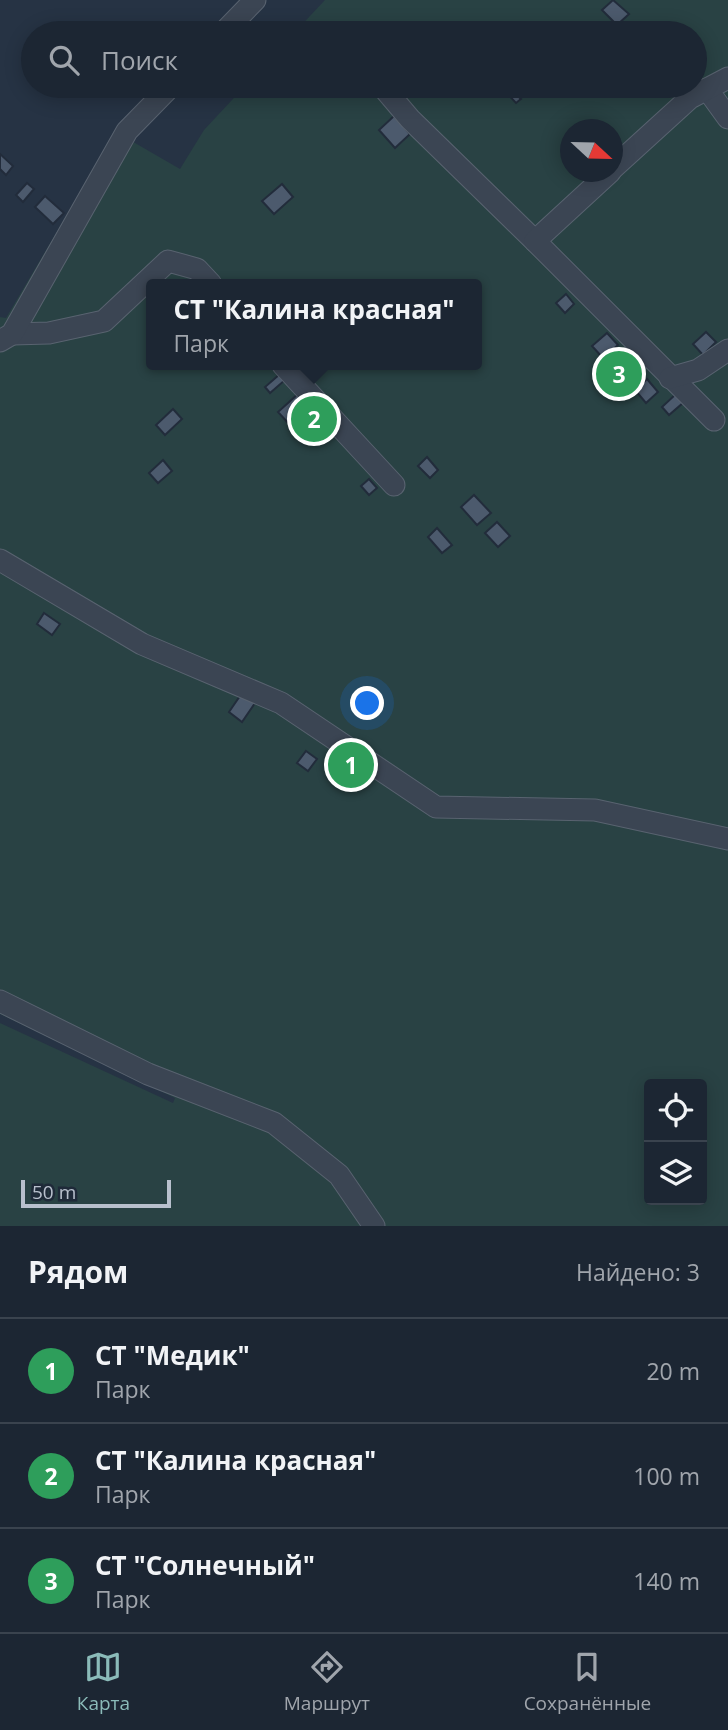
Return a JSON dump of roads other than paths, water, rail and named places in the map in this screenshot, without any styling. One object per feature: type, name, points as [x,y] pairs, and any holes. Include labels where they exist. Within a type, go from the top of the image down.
[{"type":"lane","points":[[235,21],[255,0]]},
{"type":"lane","points":[[728,78],[707,89],[728,118]]},
{"type":"lane","points":[[6,337],[127,131],[159,98]]},
{"type":"lane","points":[[392,98],[410,119],[714,420]]},
{"type":"lane","points":[[623,159],[690,98]]},
{"type":"lane","points":[[535,241],[598,182]]},
{"type":"lane","points":[[149,279],[168,261],[197,269],[206,279]]},
{"type":"lane","points":[[6,337],[104,321],[146,282]]},
{"type":"lane","points":[[670,379],[698,370],[728,350]]},
{"type":"lane","points":[[288,370],[394,485]]},
{"type":"lane","points":[[0,560],[142,644],[281,703],[436,807],[595,810],[728,839]]},
{"type":"lane","points":[[0,1001],[148,1074],[274,1123],[339,1175],[374,1226]]},
{"type":"place","name":"СТ \"Солнечный\"","points":[[619,374]]},
{"type":"place","name":"СТ \"Калина красная\"","points":[[314,419]]},
{"type":"place","name":"СТ \"Медик\"","points":[[351,765]]}]
